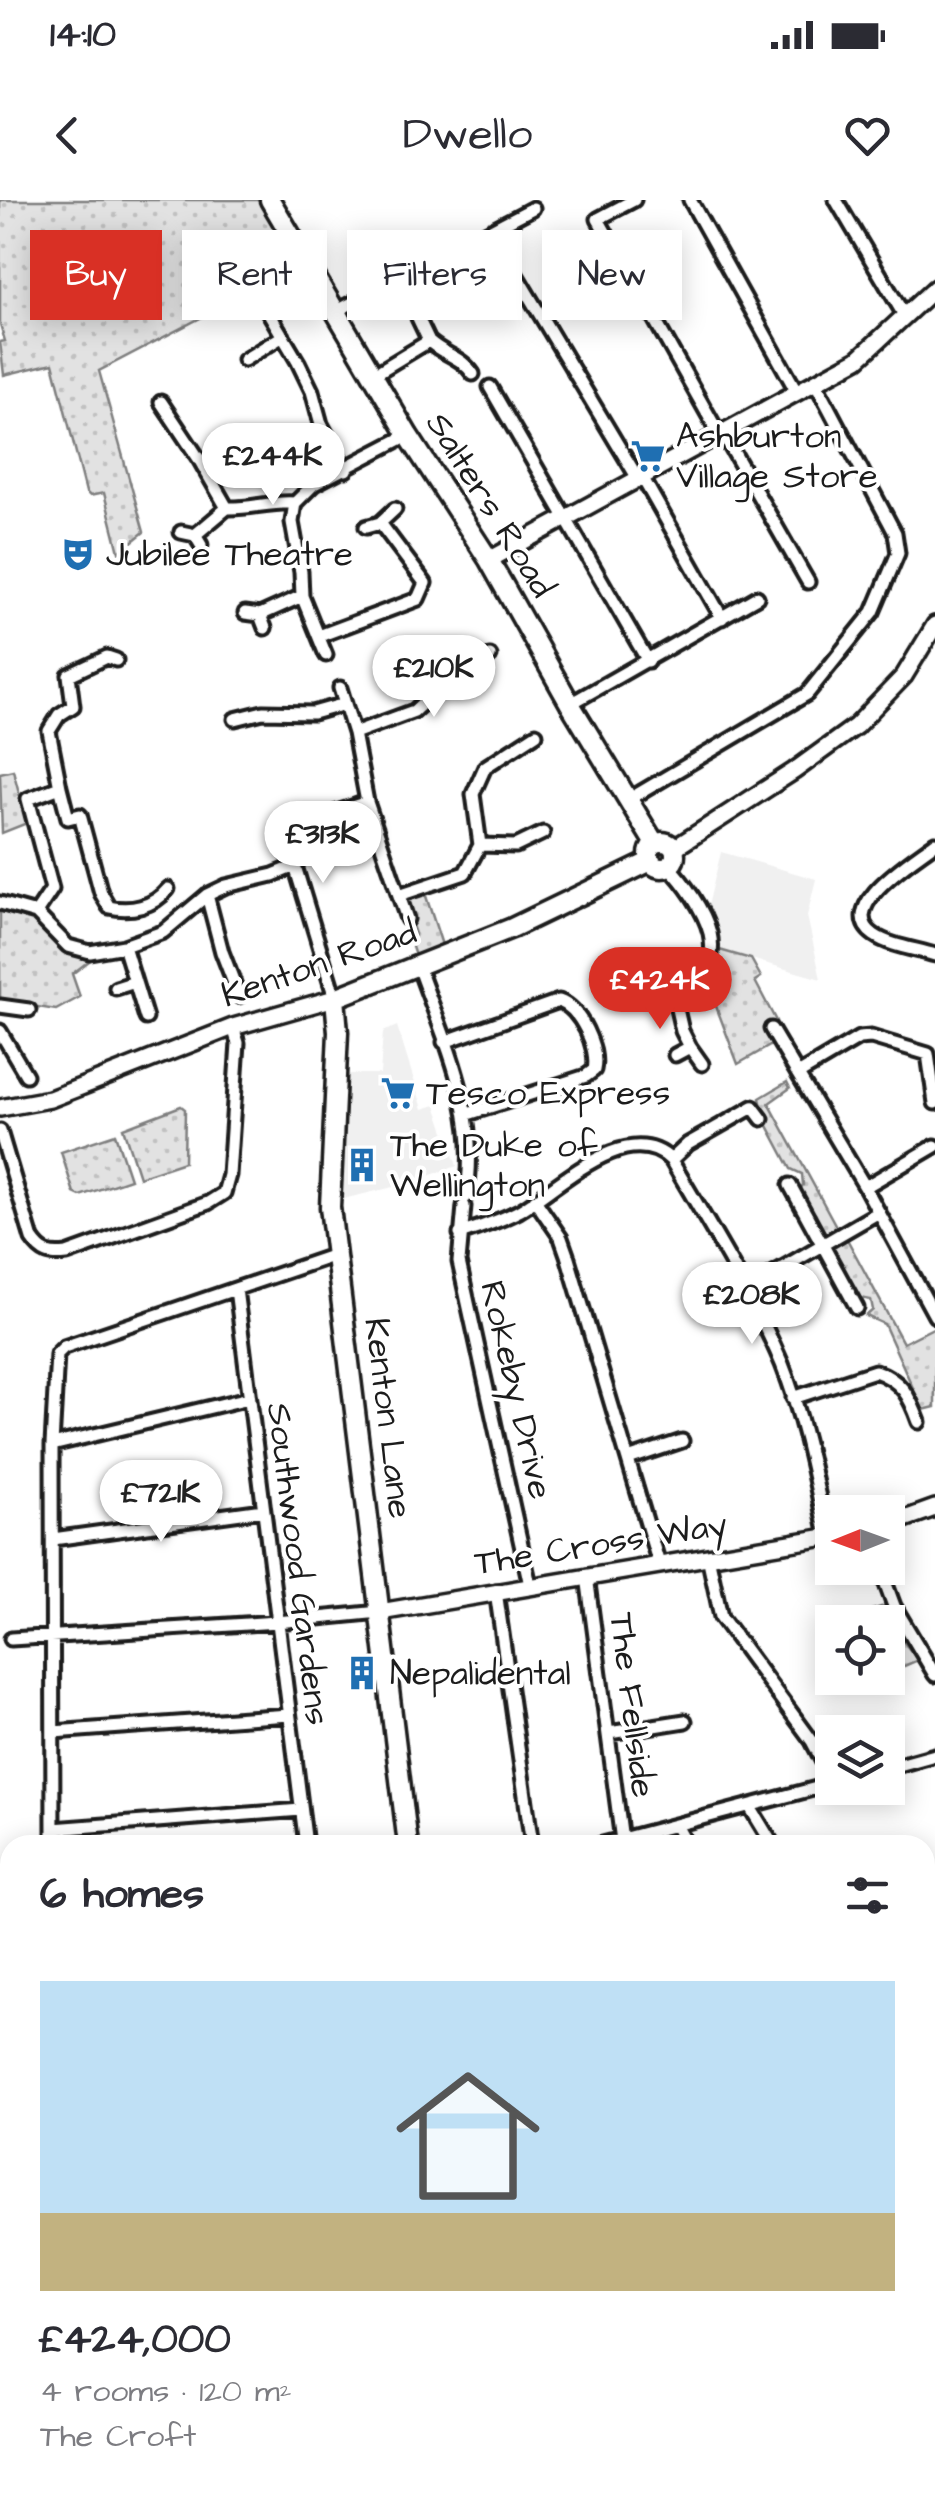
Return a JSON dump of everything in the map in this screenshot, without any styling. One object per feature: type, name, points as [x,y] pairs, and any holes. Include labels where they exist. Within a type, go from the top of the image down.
[{"type":"main road","name":"Salters Road","points":[[270,200],[408,435],[489,560],[662,855]]},
{"type":"main road","name":"Kenton Road","points":[[336,998],[528,920],[662,855]]},
{"type":"main road","name":"Kenton Lane","points":[[336,998],[338,1032],[330,1178],[335,1255],[407,1835]]},
{"type":"street","points":[[634,200],[598,219],[808,582]]},
{"type":"street","points":[[690,200],[797,392]]},
{"type":"street","points":[[836,200],[904,315]]},
{"type":"street","points":[[494,230],[534,208]]},
{"type":"street","points":[[522,284],[722,618]]},
{"type":"street","points":[[489,560],[858,360],[935,288]]},
{"type":"street","points":[[335,312],[347,306]]},
{"type":"street","points":[[273,320],[312,391],[322,424],[346,470]]},
{"type":"street","points":[[419,320],[442,354],[466,364],[473,374]]},
{"type":"street","points":[[244,360],[283,336]]},
{"type":"street","points":[[373,375],[430,341]]},
{"type":"street","points":[[628,800],[807,694],[873,612],[889,578],[898,553],[896,533],[815,382]]},
{"type":"street","points":[[490,386],[648,661]]},
{"type":"street","points":[[160,402],[227,508]]},
{"type":"street","points":[[326,656],[302,596],[302,572],[292,522],[295,504],[314,484],[408,435]]},
{"type":"street","points":[[227,508],[295,504]]},
{"type":"street","points":[[181,532],[198,540],[227,508]]},
{"type":"street","points":[[366,527],[380,523],[394,509]]},
{"type":"street","points":[[319,636],[418,598],[425,582],[380,523]]},
{"type":"street","points":[[245,613],[260,615],[302,596]]},
{"type":"street","points":[[570,704],[757,597]]},
{"type":"street","points":[[260,615],[265,628]]},
{"type":"street","name":"Kenton Road","points":[[662,855],[794,771],[856,726],[904,676],[935,625]]},
{"type":"street","points":[[354,733],[414,710],[444,683],[490,656]]},
{"type":"street","points":[[116,660],[107,657],[69,675],[74,706],[59,715],[49,731],[60,787],[68,818],[80,815],[109,907],[150,905],[168,889]]},
{"type":"street","points":[[340,688],[354,733],[367,802],[407,919]]},
{"type":"street","points":[[235,720],[264,712],[313,712],[345,704]]},
{"type":"street","points":[[399,895],[465,873],[480,844],[473,794],[485,767],[536,734]]},
{"type":"street","points":[[36,914],[52,889],[28,799],[60,787]]},
{"type":"street","points":[[336,998],[295,866],[286,850],[292,836],[325,816],[367,802]]},
{"type":"street","points":[[480,844],[516,846],[544,833]]},
{"type":"street","points":[[935,843],[871,894],[862,912],[866,928],[874,936],[935,955]]},
{"type":"street","points":[[662,855],[680,878],[711,938],[702,981],[692,994],[669,999],[690,1047],[702,1064]]},
{"type":"street","points":[[0,903],[36,914],[68,946],[90,952],[124,946],[163,932],[208,895],[226,886],[295,866]]},
{"type":"street","points":[[208,895],[238,996]]},
{"type":"street","points":[[124,946],[146,1018]]},
{"type":"street","name":"Rokeby Drive","points":[[418,966],[468,1114],[472,1158],[459,1262],[530,1586]]},
{"type":"street","points":[[232,974],[247,970]]},
{"type":"street","points":[[116,988],[135,982]]},
{"type":"street","name":"Kenton Road","points":[[0,1108],[50,1099],[233,1027],[336,998]]},
{"type":"street","points":[[444,1042],[559,1001],[569,1004],[594,1050],[594,1070],[586,1076],[468,1114]]},
{"type":"street","points":[[26,1075],[0,1029],[2,1006],[28,1010]]},
{"type":"street","points":[[0,1131],[32,1239],[39,1250],[52,1256],[208,1203],[224,1193],[230,1175],[238,1044],[233,1027]]},
{"type":"street","points":[[772,1029],[935,1316]]},
{"type":"street","points":[[798,1074],[858,1038],[871,1037],[928,1054],[935,1103]]},
{"type":"street","points":[[675,1055],[690,1047]]},
{"type":"street","points":[[671,1160],[688,1144],[754,1107],[762,1120]]},
{"type":"street","points":[[865,1187],[935,1146]]},
{"type":"street","points":[[460,1234],[498,1221],[586,1164],[627,1150],[654,1148],[671,1160],[772,1342],[794,1398],[820,1495]]},
{"type":"street","points":[[790,1185],[857,1308]]},
{"type":"street","points":[[535,1200],[567,1255],[659,1564]]},
{"type":"street","points":[[746,1289],[878,1212]]},
{"type":"street","points":[[53,1835],[52,1445],[56,1354],[64,1347],[335,1255]]},
{"type":"street","name":"Southwood Gardens","points":[[236,1289],[305,1835]]},
{"type":"street","points":[[794,1398],[875,1372],[898,1381],[919,1422]]},
{"type":"street","points":[[52,1445],[249,1398]]},
{"type":"street","points":[[628,1459],[682,1441]]},
{"type":"street","points":[[905,1519],[935,1508]]},
{"type":"street","points":[[52,1539],[263,1510]]},
{"type":"street","name":"The Cross Way","points":[[380,1612],[815,1538]]},
{"type":"street","points":[[708,1556],[721,1617],[815,1747]]},
{"type":"street","name":"The Fellside","points":[[588,1576],[621,1835]]},
{"type":"street","points":[[886,1585],[894,1606],[935,1675]]},
{"type":"street","points":[[496,1591],[531,1835]]},
{"type":"street","points":[[10,1640],[380,1612]]},
{"type":"street","points":[[920,1648],[935,1643]]},
{"type":"street","points":[[53,1732],[289,1715]]},
{"type":"street","points":[[609,1733],[686,1721]]},
{"type":"street","points":[[905,1763],[935,1755]]},
{"type":"street","points":[[644,1835],[815,1789]]},
{"type":"street","points":[[750,1806],[766,1835]]},
{"type":"street","points":[[53,1829],[301,1810]]},
{"type":"street","points":[[678,1826],[682,1835]]},
{"type":"shaded area","points":[[0,200],[258,200],[276,230],[182,230],[182,320],[197,320],[99,371],[144,532],[119,552],[104,493],[90,496],[86,492],[53,363],[4,375],[0,342],[5,341],[0,324]]},
{"type":"shaded area","points":[[13,770],[27,823],[2,833],[0,773]]},
{"type":"shaded area","points":[[721,852],[816,879],[807,916],[821,979],[716,949],[717,929],[707,910]]},
{"type":"shaded area","points":[[425,893],[442,945],[415,956],[415,934],[404,900]]},
{"type":"shaded area","points":[[3,910],[29,916],[59,948],[89,961],[72,974],[80,997],[56,1010],[0,1001]]},
{"type":"shaded area","points":[[716,949],[751,959],[761,977],[755,981],[776,1021],[766,1027],[775,1043],[738,1064],[706,980]]},
{"type":"shaded area","points":[[397,1026],[423,1109],[436,1105],[457,1166],[343,1199],[342,1074],[380,1074],[383,1032]]},
{"type":"shaded area","points":[[787,1082],[790,1088],[769,1103],[837,1228],[827,1234],[820,1231],[799,1191],[802,1174],[791,1169],[765,1120],[760,1098]]},
{"type":"shaded area","points":[[181,1106],[185,1109],[184,1162],[139,1177],[123,1128]]},
{"type":"shaded area","points":[[115,1134],[130,1179],[80,1196],[74,1193],[61,1152]]},
{"type":"shaded area","points":[[847,1239],[903,1343],[935,1327],[935,1407],[923,1410],[884,1324],[866,1316],[873,1310],[871,1300],[855,1297],[832,1253],[832,1246]]},
{"type":"shaded area","points":[[905,1644],[918,1660],[905,1666]]},
{"type":"place","name":"Ashburton Village Store","points":[[648,456]]},
{"type":"place","name":"Jubilee Theatre","points":[[78,554]]},
{"type":"place","name":"Tesco Express","points":[[398,1093]]},
{"type":"place","name":"The Duke of Wellington","points":[[362,1165]]},
{"type":"place","name":"Nepalidental","points":[[362,1673]]}]
